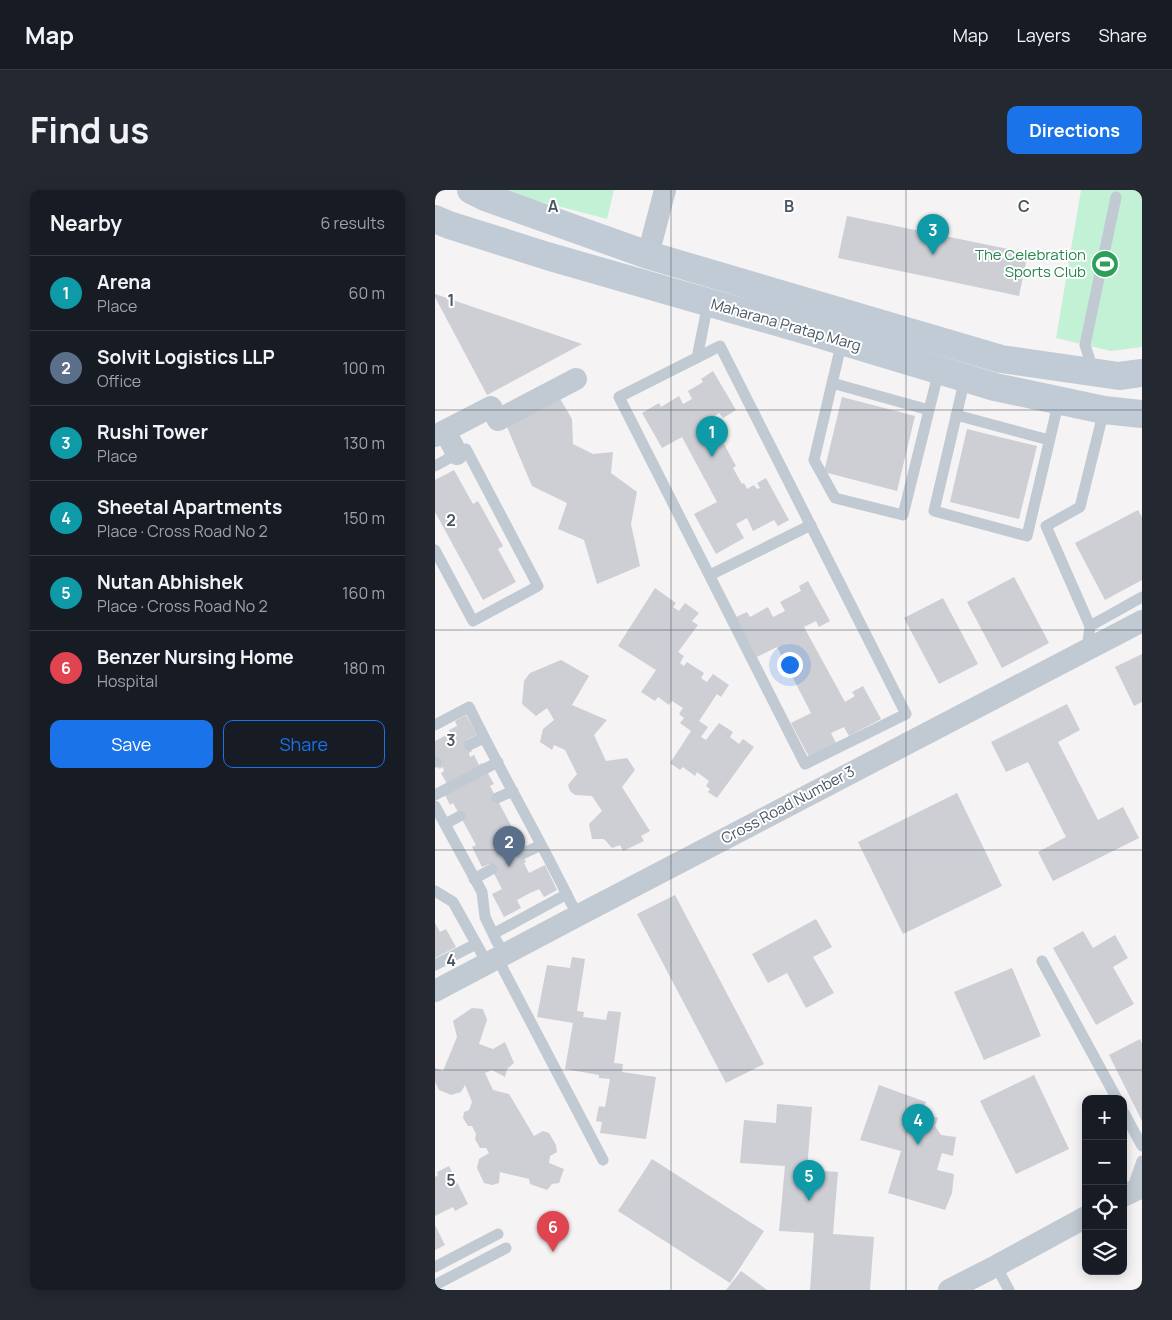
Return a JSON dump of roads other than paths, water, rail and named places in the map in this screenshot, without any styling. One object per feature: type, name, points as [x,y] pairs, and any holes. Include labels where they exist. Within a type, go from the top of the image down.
[{"type":"main road","name":"Maharana Pratap Marg","points":[[480,192],[647,255],[1001,359],[1119,376],[1142,373]]},
{"type":"main road","name":"Maharana Pratap Marg","points":[[435,219],[547,256],[995,387],[1104,410],[1142,414]]},
{"type":"main road","points":[[995,387],[1001,359]]},
{"type":"street","points":[[647,255],[665,190]]},
{"type":"street","points":[[457,454],[440,434],[491,407],[497,420],[576,379]]},
{"type":"street","name":"Cross Road Number 3","points":[[435,991],[496,952],[579,915],[1142,621]]},
{"type":"street","points":[[949,1290],[1082,1219]]},
{"type":"lane","points":[[1094,373],[1085,345],[1116,196]]},
{"type":"lane","points":[[697,358],[708,303]]},
{"type":"lane","points":[[842,342],[814,460],[835,498],[903,515],[939,370]]},
{"type":"lane","points":[[720,346],[811,525],[906,714],[805,764],[619,397],[720,346]]},
{"type":"lane","points":[[965,378],[934,511],[1027,536],[1059,400]]},
{"type":"lane","points":[[831,383],[929,410]]},
{"type":"lane","points":[[1087,650],[1090,626],[1046,526],[1080,507],[1104,410]]},
{"type":"lane","points":[[956,415],[1049,440]]},
{"type":"lane","points":[[435,466],[466,450],[538,586],[473,621],[435,550]]},
{"type":"lane","points":[[710,575],[811,525]]},
{"type":"lane","points":[[1090,626],[1142,597]]},
{"type":"lane","points":[[435,724],[469,707],[579,915]]},
{"type":"lane","points":[[469,745],[484,738]]},
{"type":"lane","points":[[435,795],[498,762]]},
{"type":"lane","points":[[497,798],[513,791]]},
{"type":"lane","points":[[435,806],[482,892],[485,917],[504,971],[603,1160]]},
{"type":"lane","points":[[445,824],[460,816]]},
{"type":"lane","points":[[522,854],[541,845]]},
{"type":"lane","points":[[474,879],[492,869]]},
{"type":"lane","points":[[435,891],[453,902],[475,944],[496,952]]},
{"type":"lane","points":[[496,952],[567,894]]},
{"type":"lane","points":[[435,965],[475,944]]},
{"type":"lane","points":[[1041,961],[1115,1095]]},
{"type":"lane","points":[[1127,1118],[1142,1146]]},
{"type":"lane","points":[[1132,1192],[1142,1161]]},
{"type":"lane","points":[[435,1267],[498,1234]]},
{"type":"lane","points":[[435,1285],[506,1248]]},
{"type":"lane","points":[[996,1266],[1009,1290]]},
{"type":"place","name":"Rushi Tower","points":[[933,255]]},
{"type":"place","name":"The Celebration Sports Club","points":[[1105,264]]},
{"type":"place","name":"Arena","points":[[712,457]]},
{"type":"place","name":"Solvit Logistics LLP","points":[[509,867]]},
{"type":"place","name":"Sheetal Apartments","points":[[918,1145]]},
{"type":"place","name":"Nutan Abhishek","points":[[809,1201]]},
{"type":"place","name":"Benzer Nursing Home","points":[[553,1252]]}]
